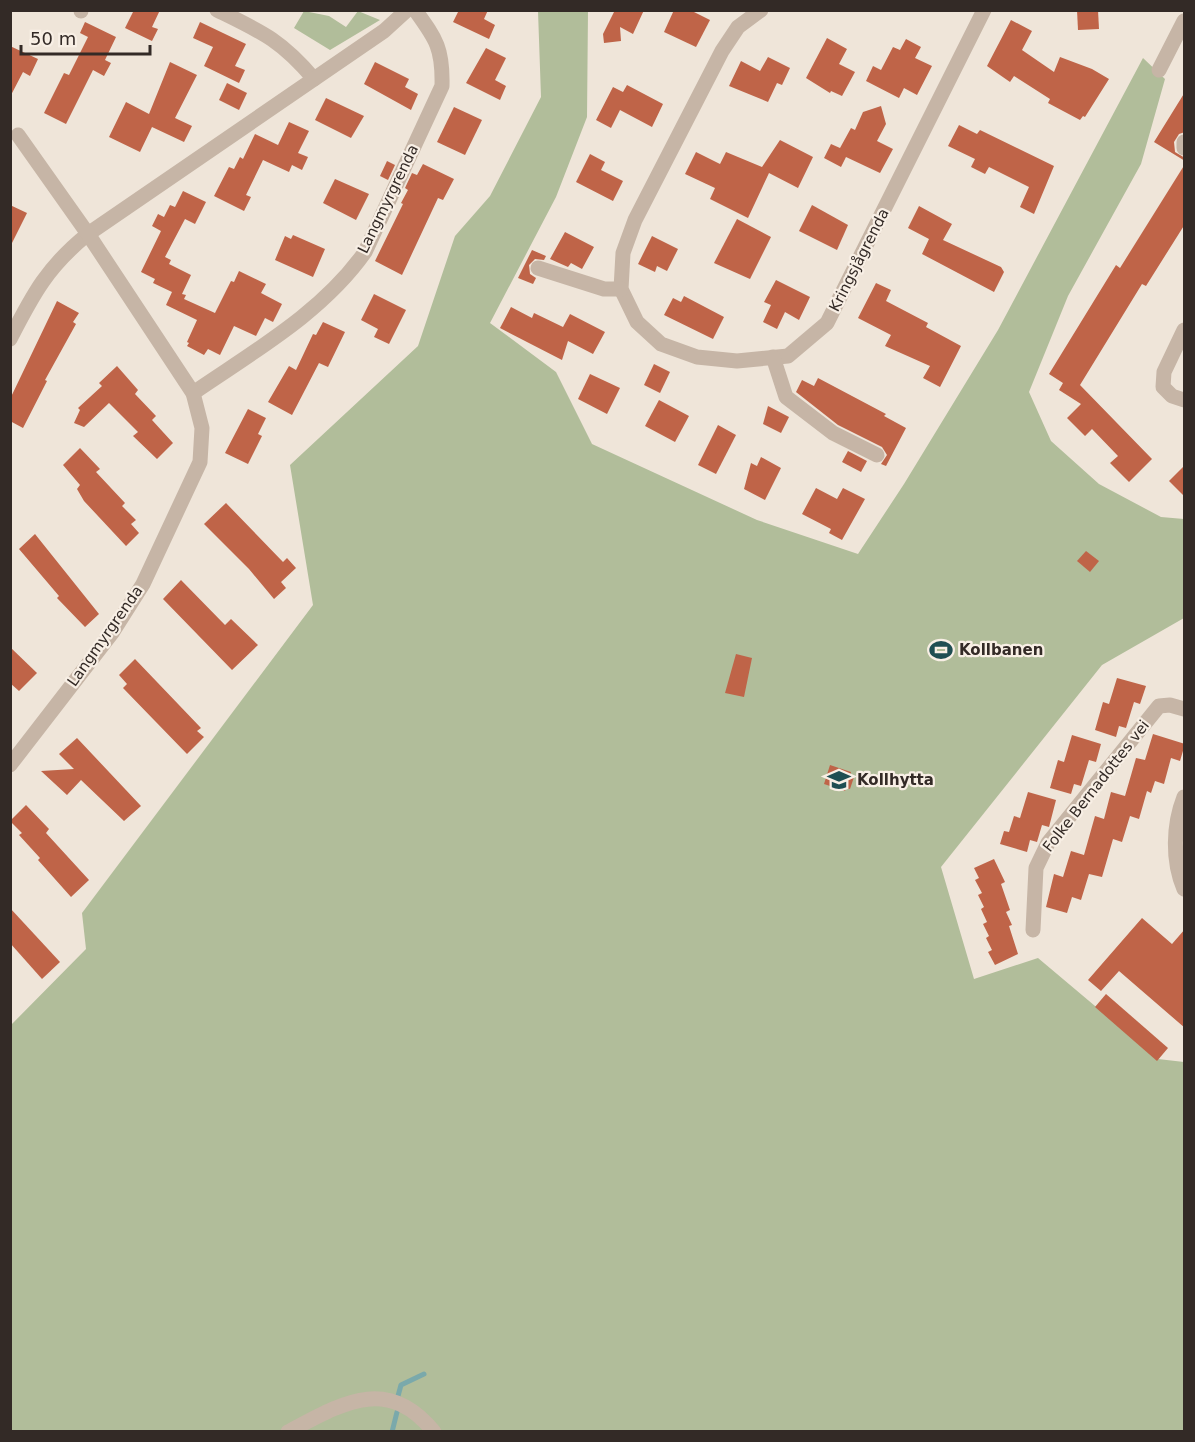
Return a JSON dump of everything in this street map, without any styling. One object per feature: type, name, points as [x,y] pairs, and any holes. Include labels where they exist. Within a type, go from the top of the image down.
[{"type":"street","points":[[217,10],[271,37],[290,51],[314,79]]},
{"type":"street","points":[[10,339],[34,290],[66,252],[88,234],[384,31],[407,10]]},
{"type":"street","name":"Langmyrgrenda","points":[[193,393],[328,297],[351,273],[365,252],[442,86],[442,67],[437,41],[414,10]]},
{"type":"street","name":"Kringsjågrenda","points":[[761,10],[738,27],[722,51],[641,210],[623,253],[621,289],[637,322],[662,344],[697,357],[737,361],[788,356],[827,323],[984,10]]},
{"type":"street","points":[[1159,70],[1185,21]]},
{"type":"street","name":"Langmyrgrenda","points":[[10,765],[112,633],[143,584],[200,462],[202,428],[193,393],[88,234],[18,135]]},
{"type":"street","points":[[1185,142],[1182,146],[1185,148]]},
{"type":"street","points":[[538,268],[604,289],[621,289]]},
{"type":"street","points":[[1185,330],[1164,372],[1162,387],[1172,396],[1185,400]]},
{"type":"street","points":[[773,357],[786,397],[833,433],[878,455]]},
{"type":"street","name":"Folke Bernadottes vei","points":[[1033,930],[1036,868],[1048,843],[1159,706],[1170,705],[1185,709]]},
{"type":"street","points":[[1185,797],[1177,827],[1175,857],[1185,889]]},
{"type":"street","points":[[288,1431],[357,1399],[391,1401],[410,1409],[434,1431]]},
{"type":"green space","points":[[304,11],[329,16],[346,27],[358,11],[380,20],[330,50],[294,28]]},
{"type":"green space","points":[[538,11],[588,11],[587,117],[556,197],[490,323],[556,372],[592,444],[757,520],[858,554],[904,484],[998,330],[1143,58],[1165,79],[1141,164],[1068,296],[1029,392],[1051,441],[1099,484],[1161,517],[1184,519],[1184,618],[1102,665],[941,867],[974,979],[1038,958],[1158,1059],[1184,1062],[1184,1431],[11,1432],[11,1025],[86,949],[82,913],[313,605],[290,465],[418,346],[455,236],[490,196],[541,97]]},
{"type":"building","points":[[134,10],[160,10],[152,27],[158,29],[152,41],[125,28]]},
{"type":"building","points":[[459,10],[488,10],[484,19],[495,25],[489,39],[453,22]]},
{"type":"building","points":[[615,10],[644,10],[633,34],[620,27],[621,41],[604,43],[603,34]]},
{"type":"building","points":[[674,10],[690,10],[710,20],[696,47],[664,32]]},
{"type":"building","points":[[1077,10],[1098,10],[1099,29],[1078,30]]},
{"type":"building","points":[[1011,20],[1032,31],[1022,50],[1054,72],[1060,57],[1092,69],[1109,79],[1085,117],[1083,116],[1080,120],[1048,103],[1050,99],[1014,76],[1010,82],[987,66]]},
{"type":"building","points":[[85,22],[116,37],[105,60],[111,63],[104,76],[93,70],[66,124],[44,113],[64,73],[69,75],[88,37],[80,33]]},
{"type":"building","points":[[200,22],[246,44],[235,66],[245,70],[239,83],[204,66],[213,47],[193,38]]},
{"type":"building","points":[[827,38],[847,49],[839,64],[855,72],[842,96],[831,91],[830,93],[806,78]]},
{"type":"building","points":[[906,39],[921,47],[915,58],[932,66],[917,95],[904,88],[899,98],[866,81],[873,66],[881,70],[893,47],[900,50]]},
{"type":"building","points":[[10,46],[38,59],[30,76],[23,72],[10,97]]},
{"type":"building","points":[[486,48],[506,58],[495,80],[506,86],[500,100],[466,83]]},
{"type":"building","points":[[768,57],[790,68],[782,85],[777,83],[768,102],[729,86],[741,61],[760,71]]},
{"type":"building","points":[[170,62],[197,75],[175,118],[192,126],[184,142],[152,127],[140,152],[109,137],[126,102],[149,114]]},
{"type":"building","points":[[375,62],[409,79],[405,87],[418,94],[411,110],[364,84]]},
{"type":"building","points":[[227,83],[247,93],[239,110],[219,100]]},
{"type":"building","points":[[627,85],[663,104],[652,127],[620,110],[611,128],[596,120],[613,87],[623,92]]},
{"type":"building","points":[[1185,92],[1185,132],[1179,134],[1174,142],[1175,152],[1185,158],[1185,161],[1154,142]]},
{"type":"building","points":[[326,98],[364,116],[351,138],[315,120]]},
{"type":"building","points":[[881,106],[886,124],[877,141],[893,149],[880,173],[846,157],[841,167],[824,158],[831,144],[840,148],[851,128],[855,130],[863,112]]},
{"type":"building","points":[[454,107],[482,120],[465,155],[437,142]]},
{"type":"building","points":[[289,122],[309,131],[298,153],[308,157],[302,170],[292,165],[289,172],[263,160],[246,195],[251,197],[244,211],[214,196],[229,167],[234,169],[240,157],[243,159],[255,134],[278,145]]},
{"type":"building","points":[[959,125],[977,134],[980,130],[1054,166],[1034,214],[1020,207],[1029,187],[989,167],[985,174],[971,167],[975,159],[948,146]]},
{"type":"building","points":[[780,140],[813,157],[798,188],[769,173],[748,218],[710,199],[715,188],[685,174],[696,152],[720,164],[726,152],[762,167]]},
{"type":"building","points":[[590,154],[605,162],[601,170],[623,181],[613,201],[576,182]]},
{"type":"building","points":[[387,161],[395,165],[388,180],[380,176]]},
{"type":"building","points":[[423,164],[454,179],[443,200],[438,198],[402,275],[375,261],[403,204],[401,203],[408,190],[405,188],[412,173],[417,175]]},
{"type":"building","points":[[1185,164],[1185,224],[1146,286],[1142,284],[1080,385],[1152,459],[1129,482],[1110,463],[1118,456],[1092,429],[1085,436],[1067,418],[1081,404],[1059,390],[1063,383],[1049,374],[1116,265],[1120,268]]},
{"type":"building","points":[[335,179],[369,194],[356,220],[323,203]]},
{"type":"building","points":[[183,191],[206,202],[195,224],[185,219],[165,257],[171,260],[169,264],[191,275],[182,294],[186,295],[184,299],[215,313],[231,281],[234,282],[239,271],[266,284],[261,293],[282,304],[273,322],[265,318],[256,336],[234,326],[220,355],[208,349],[204,355],[187,346],[197,320],[166,305],[172,292],[153,283],[155,279],[141,272],[161,231],[152,226],[158,214],[164,217],[170,205],[175,207]]},
{"type":"building","points":[[10,205],[27,213],[10,247]]},
{"type":"building","points":[[812,205],[848,225],[837,250],[799,231]]},
{"type":"building","points":[[919,206],[952,224],[943,240],[1001,267],[1004,272],[994,292],[922,254],[929,239],[908,228]]},
{"type":"building","points":[[737,219],[771,237],[750,279],[714,263]]},
{"type":"building","points":[[565,232],[594,247],[582,269],[571,263],[568,267],[550,259]]},
{"type":"building","points":[[293,235],[325,249],[313,277],[275,260],[285,236],[291,239]]},
{"type":"building","points":[[652,236],[678,249],[667,271],[657,266],[655,272],[638,264]]},
{"type":"building","points":[[532,250],[546,256],[544,260],[535,259],[529,265],[530,274],[536,278],[533,284],[518,278]]},
{"type":"building","points":[[776,280],[810,297],[799,320],[785,312],[777,329],[763,322],[771,305],[764,302]]},
{"type":"building","points":[[876,283],[891,290],[886,301],[928,323],[926,327],[961,346],[940,387],[923,378],[930,366],[885,346],[891,335],[858,318]]},
{"type":"building","points":[[374,294],[406,310],[389,344],[374,337],[378,329],[361,320]]},
{"type":"building","points":[[684,296],[724,317],[713,339],[664,315],[673,298],[681,302]]},
{"type":"building","points":[[57,301],[79,313],[73,322],[76,324],[45,380],[47,381],[23,428],[10,421],[10,399]]},
{"type":"building","points":[[511,307],[532,318],[534,313],[563,327],[570,314],[605,332],[593,354],[568,341],[562,360],[500,328]]},
{"type":"building","points":[[323,322],[345,332],[328,367],[319,363],[292,415],[268,402],[289,366],[296,370],[313,334],[316,335]]},
{"type":"building","points":[[654,364],[670,372],[660,393],[644,385]]},
{"type":"building","points":[[117,366],[138,390],[135,394],[156,416],[152,420],[173,443],[157,459],[133,436],[138,432],[109,403],[84,427],[74,423],[80,410],[78,408],[102,386],[99,383]]},
{"type":"building","points":[[590,374],[620,388],[607,414],[578,399]]},
{"type":"building","points":[[818,378],[886,414],[884,416],[906,428],[886,466],[881,464],[887,455],[882,447],[838,425],[796,392],[802,380],[814,386]]},
{"type":"building","points":[[659,400],[689,416],[675,442],[645,426]]},
{"type":"building","points":[[768,406],[789,417],[781,433],[763,424]]},
{"type":"building","points":[[248,409],[266,418],[258,434],[262,436],[248,464],[225,453]]},
{"type":"building","points":[[718,425],[736,435],[716,474],[698,465]]},
{"type":"building","points":[[80,448],[100,469],[96,472],[125,503],[122,506],[136,520],[131,524],[139,533],[126,546],[84,501],[77,489],[80,485],[63,465]]},
{"type":"building","points":[[848,451],[867,461],[861,472],[842,462]]},
{"type":"building","points":[[761,457],[781,468],[765,500],[744,489],[751,463],[757,466]]},
{"type":"building","points":[[1185,465],[1185,497],[1169,481]]},
{"type":"building","points":[[816,488],[837,499],[843,488],[865,499],[842,540],[829,533],[831,529],[802,514]]},
{"type":"building","points":[[226,503],[283,562],[287,558],[296,568],[281,582],[286,588],[274,599],[249,569],[204,524]]},
{"type":"building","points":[[35,534],[99,614],[85,627],[57,598],[59,596],[19,549]]},
{"type":"building","points":[[1086,551],[1099,561],[1090,572],[1077,561]]},
{"type":"building","points":[[181,580],[225,625],[231,619],[258,645],[232,670],[163,599]]},
{"type":"building","points":[[10,647],[37,673],[19,691],[10,683]]},
{"type":"building","points":[[736,654],[752,658],[744,697],[725,693]]},
{"type":"building","points":[[135,659],[201,728],[197,731],[204,737],[187,754],[123,688],[127,684],[119,675]]},
{"type":"building","points":[[1117,678],[1146,686],[1140,704],[1134,702],[1126,728],[1119,726],[1116,737],[1095,730],[1103,702],[1109,704]]},
{"type":"building","points":[[1153,734],[1185,744],[1180,761],[1171,758],[1164,784],[1155,781],[1151,793],[1147,791],[1139,819],[1130,816],[1122,842],[1113,839],[1102,877],[1089,874],[1081,900],[1072,897],[1067,913],[1046,907],[1054,874],[1063,877],[1071,851],[1084,855],[1095,816],[1104,819],[1111,792],[1125,796],[1136,758],[1145,760]]},
{"type":"building","points":[[1072,735],[1101,744],[1096,762],[1089,760],[1081,786],[1074,784],[1071,794],[1050,788],[1058,760],[1064,762]]},
{"type":"building","points":[[77,738],[141,806],[124,821],[81,780],[67,795],[41,771],[74,769],[59,754]]},
{"type":"building","name":"Kollhytta","points":[[830,765],[851,772],[850,776],[854,777],[850,789],[846,788],[845,791],[824,784]]},
{"type":"building","points":[[1028,792],[1056,800],[1049,827],[1042,825],[1037,842],[1030,840],[1027,852],[1000,844],[1004,831],[1009,832],[1014,816],[1020,818]]},
{"type":"building","points":[[26,805],[49,829],[46,833],[89,880],[71,897],[38,860],[40,858],[19,835],[22,833],[10,821]]},
{"type":"building","points":[[994,859],[1005,882],[1001,884],[1010,910],[1006,912],[1012,925],[1009,926],[1018,954],[995,965],[988,952],[992,950],[986,938],[989,936],[983,924],[987,922],[981,909],[984,907],[978,895],[982,893],[975,880],[979,878],[974,868]]},
{"type":"building","points":[[10,908],[60,962],[42,979],[10,943]]},
{"type":"building","points":[[1142,918],[1172,944],[1185,929],[1185,1028],[1119,971],[1101,991],[1088,980]]},
{"type":"building","points":[[1106,994],[1168,1048],[1157,1061],[1095,1007]]},
{"type":"waterway","points":[[398,1396],[401,1385],[424,1374]]},
{"type":"waterway","points":[[392,1432],[397,1412]]},
{"type":"place","name":"Kollbanen","points":[[941,650]]},
{"type":"place","name":"Kollhytta","points":[[839,780]]}]
